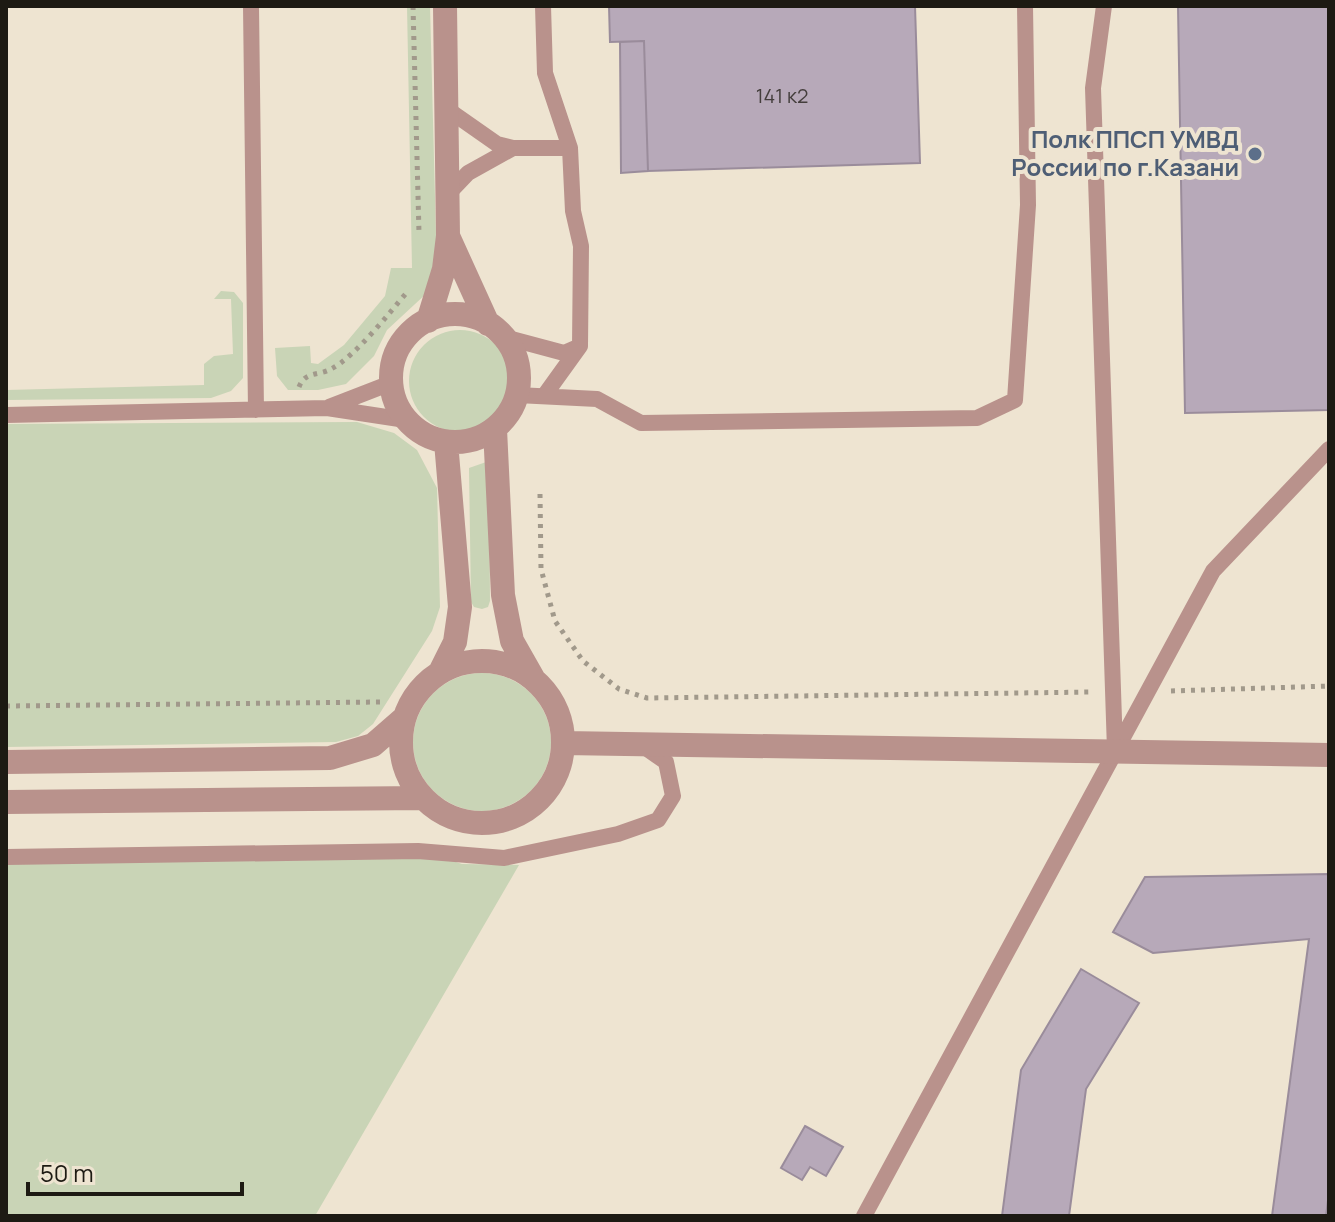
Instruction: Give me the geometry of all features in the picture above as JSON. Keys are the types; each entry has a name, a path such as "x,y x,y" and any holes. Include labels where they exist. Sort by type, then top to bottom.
{"street":[{"path":"428,321 444,269 448,236 445,6"},
{"path":"448,236 496,330 514,355 519,374 517,395 509,414 495,429 463,442 431,438 406,420 396,402 391,383 393,363 400,345 413,329 450,314 470,316 496,330"},
{"path":"495,429 503,595 512,641 561,719 564,743 561,763 547,791 525,812 508,820 481,824 458,820 436,810 423,798 408,776 402,758 404,718 422,686 440,672 461,663 482,660 503,664 533,678"},
{"path":"440,672 455,642 460,607 446,442"},
{"path":"6,762 330,758 373,745 404,718"},
{"path":"564,743 1329,755"},
{"path":"6,802 423,798"}],"lane":[{"path":"251,6 256,410"},
{"path":"543,6 545,73 570,148 573,211 581,246 580,346 544,396"},
{"path":"517,395 597,399 641,423 977,418 1015,400 1028,205 1025,6"},
{"path":"1104,6 1093,88 1115,752"},
{"path":"447,109 486,139 513,148 570,148"},
{"path":"448,194 468,173 513,148"},
{"path":"496,330 564,353 580,346"},
{"path":"327,408 391,383"},
{"path":"6,415 327,408 406,420"},
{"path":"864,1216 1213,571 1329,449"},
{"path":"6,857 418,851 504,858 618,834 658,820 673,796 666,762 641,745"}],"path":[{"path":"413,6 419,245"},
{"path":"292,410 300,382 310,374 330,370 350,354 412,287"},
{"path":"540,494 541,569 555,621 583,661 619,689 647,698 1114,692"},
{"path":"1148,691 1329,686"},
{"path":"6,706 383,702"}],"green space":[{"path":"407,6 430,6 437,274 428,292 387,330 374,356 346,384 318,390 288,390 277,376 275,348 310,346 311,363 318,364 344,345 385,296 391,268 412,268"},
{"path":"221,291 234,292 243,303 243,378 231,391 211,398 6,400 6,390 204,385 204,364 214,356 233,354 231,299 214,299"},
{"path":"460,330 480,334 496,345 507,361 511,381 507,401 496,417 480,428 460,432 440,428 424,417 413,401 409,381 413,361 424,345 440,334"},
{"path":"357,422 394,433 417,450 437,488 440,607 432,631 373,724 358,736 336,742 6,747 6,424"},
{"path":"489,461 490,601 488,607 482,609 474,607 471,602 469,468"},
{"path":"482,673 509,678 531,693 546,715 551,742 546,769 531,791 509,806 482,811 455,806 433,791 418,769 413,742 418,715 433,693 455,678"},
{"path":"441,857 462,864 519,865 315,1216 6,1216 6,863"}],"building":[{"path":"609,6 915,6 920,163 648,171 644,41 610,42"},
{"name":"Полк ППСП УМВД России по г.Казани","path":"1178,6 1329,6 1329,410 1185,413"},
{"path":"644,41 648,171 621,173 620,42"},
{"path":"1329,874 1329,1192 1326,1216 1272,1216 1309,939 1153,953 1113,932 1145,877"},
{"path":"1081,969 1139,1003 1086,1089 1069,1216 1002,1216 1021,1070"},
{"path":"805,1126 843,1147 826,1176 810,1167 802,1180 781,1168"}],"place":[{"name":"Полк ППСП УМВД России по г.Казани","path":"1255,154"}]}
